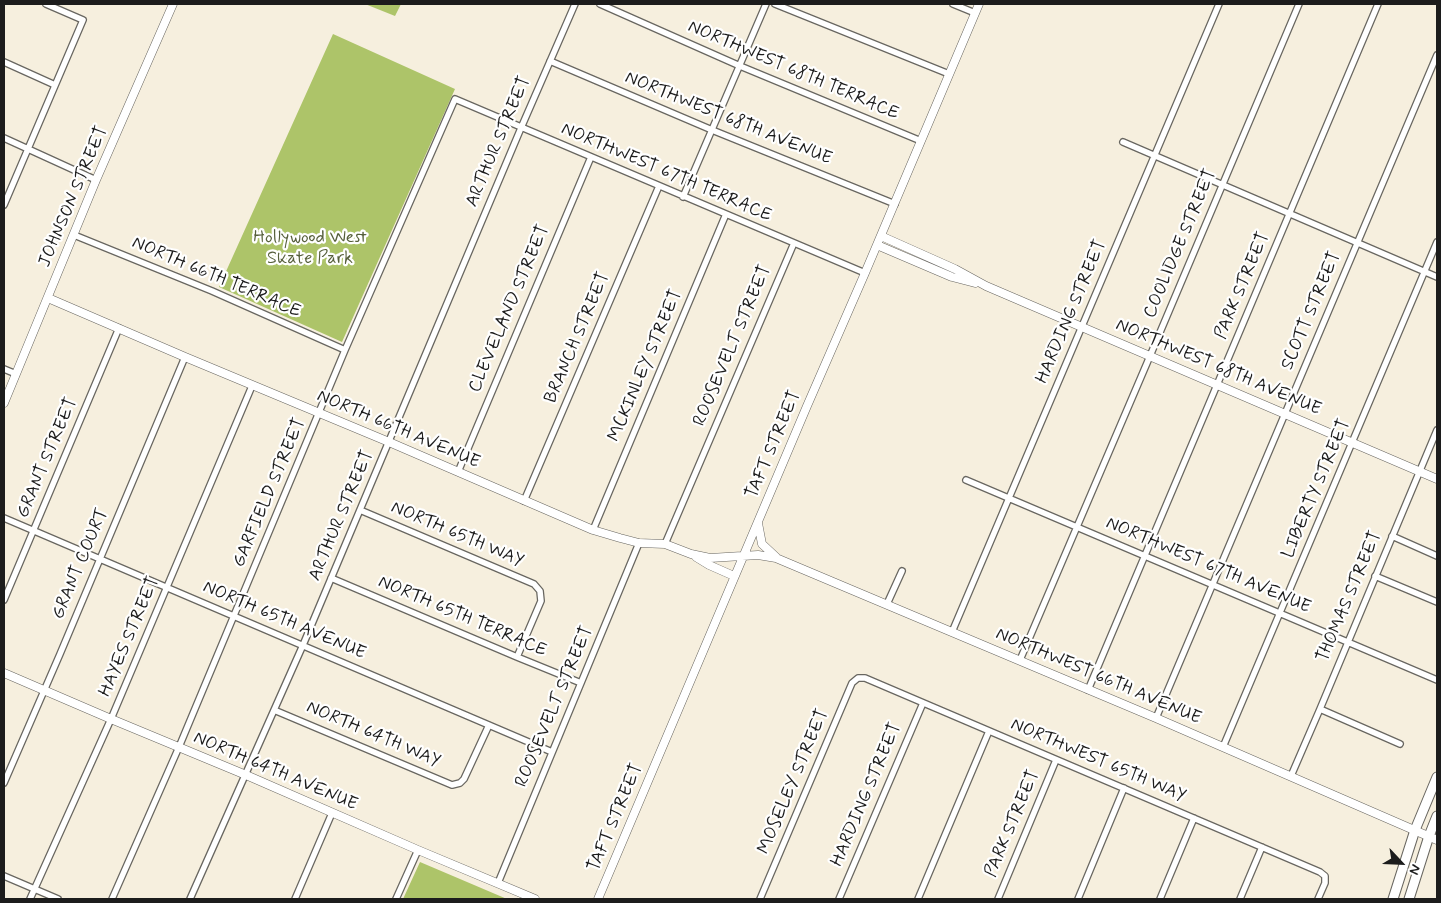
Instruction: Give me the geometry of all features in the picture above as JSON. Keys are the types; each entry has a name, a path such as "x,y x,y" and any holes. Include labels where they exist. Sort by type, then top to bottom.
{"main road":[{"path":"1393,899 1415,830 1437,777"},
{"path":"1409,899 1433,838 1437,816"}],"street":[{"path":"4,205 83,20 46,4"},
{"name":"JOHNSON STREET","path":"4,403 96,180 173,4"},
{"name":"ARTHUR STREET","path":"190,899 303,646 575,4"},
{"name":"NORTHWEST 68TH TERRACE","path":"600,4 740,66 921,141"},
{"path":"684,196 766,4"},
{"path":"775,4 949,74"},
{"path":"953,4 975,13"},
{"name":"TAFT STREET","path":"598,899 806,406 866,273 979,4"},
{"name":"HARDING STREET","path":"952,632 1219,4"},
{"name":"COOLIDGE STREET","path":"1020,660 1223,185 1298,4"},
{"name":"PARK STREET","path":"1088,690 1378,4"},
{"name":"SCOTT STREET","path":"1156,718 1437,54"},
{"name":"NORTHWEST 68TH AVENUE","path":"550,61 712,130 894,204"},
{"path":"4,62 55,85"},
{"name":"NORTHWEST 67TH TERRACE","path":"455,99 866,273"},
{"name":"GARFIELD STREET","path":"112,899 179,747 345,350 455,99"},
{"path":"4,138 96,180"},
{"path":"1123,142 1437,277"},
{"name":"CLEVELAND STREET","path":"458,472 591,158"},
{"name":"BRANCH STREET","path":"524,501 659,186"},
{"name":"MCKINLEY STREET","path":"593,530 726,214"},
{"name":"NORTH 66TH TERRACE","path":"74,235 212,291 345,350"},
{"name":"NORTHWEST 68TH AVENUE","path":"881,236 955,269 986,286 1437,479"},
{"name":"LIBERTY STREET","path":"1223,747 1437,242"},
{"name":"ROOSEVELT STREET","path":"665,544 794,243"},
{"name":"NORTHWEST 68TH AVENUE","path":"877,245 952,277 986,286"},
{"name":"NORTH 66TH AVENUE","path":"48,298 593,530 639,543 665,544 691,554 710,558 744,555"},
{"name":"GRANT STREET","path":"4,600 119,328"},
{"name":"GRANT COURT","path":"4,782 185,357"},
{"path":"4,369 16,374"},
{"name":"HAYES STREET","path":"30,899 111,719 252,386"},
{"name":"THOMAS STREET","path":"1291,776 1437,430"},
{"name":"NORTHWEST 67TH AVENUE","path":"966,480 1437,680"},
{"name":"NORTH 65TH WAY","path":"360,510 534,584 540,591 541,601 516,657"},
{"name":"NORTH 65TH AVENUE","path":"4,518 552,752"},
{"path":"758,521 762,544 776,558"},
{"path":"1392,536 1437,556"},
{"name":"ROOSEVELT STREET","path":"498,883 639,543"},
{"path":"691,554 709,565 734,576"},
{"name":"NORTHWEST 66TH AVENUE","path":"744,555 776,558 1020,660 1433,838"},
{"path":"887,604 902,571"},
{"path":"1375,576 1437,602"},
{"name":"NORTH 65TH TERRACE","path":"332,578 581,683"},
{"name":"NORTH 64TH AVENUE","path":"4,673 246,774 332,813 535,899"},
{"name":"NORTHWEST 65TH WAY","path":"858,678 865,678 1262,847 1325,876 1325,883 1318,899"},
{"name":"MOSELEY STREET","path":"760,899 852,683 858,678"},
{"name":"HARDING STREET","path":"839,899 922,703"},
{"path":"1320,709 1400,744"},
{"name":"NORTH 64TH WAY","path":"274,710 452,785 460,783 464,779 489,726"},
{"path":"918,899 989,731"},
{"name":"PARK STREET","path":"998,899 1056,760"},
{"path":"1078,899 1124,788"},
{"path":"295,899 332,813"},
{"path":"1160,899 1194,818"},
{"path":"1240,899 1262,847"},
{"path":"396,899 418,850"},
{"path":"4,876 58,899"}],"green space":[{"path":"365,4 401,4 395,16"},
{"name":"Hollywood West Skate Park","path":"333,34 455,89 342,342 219,287"},
{"path":"420,862 507,899 403,899"}]}
